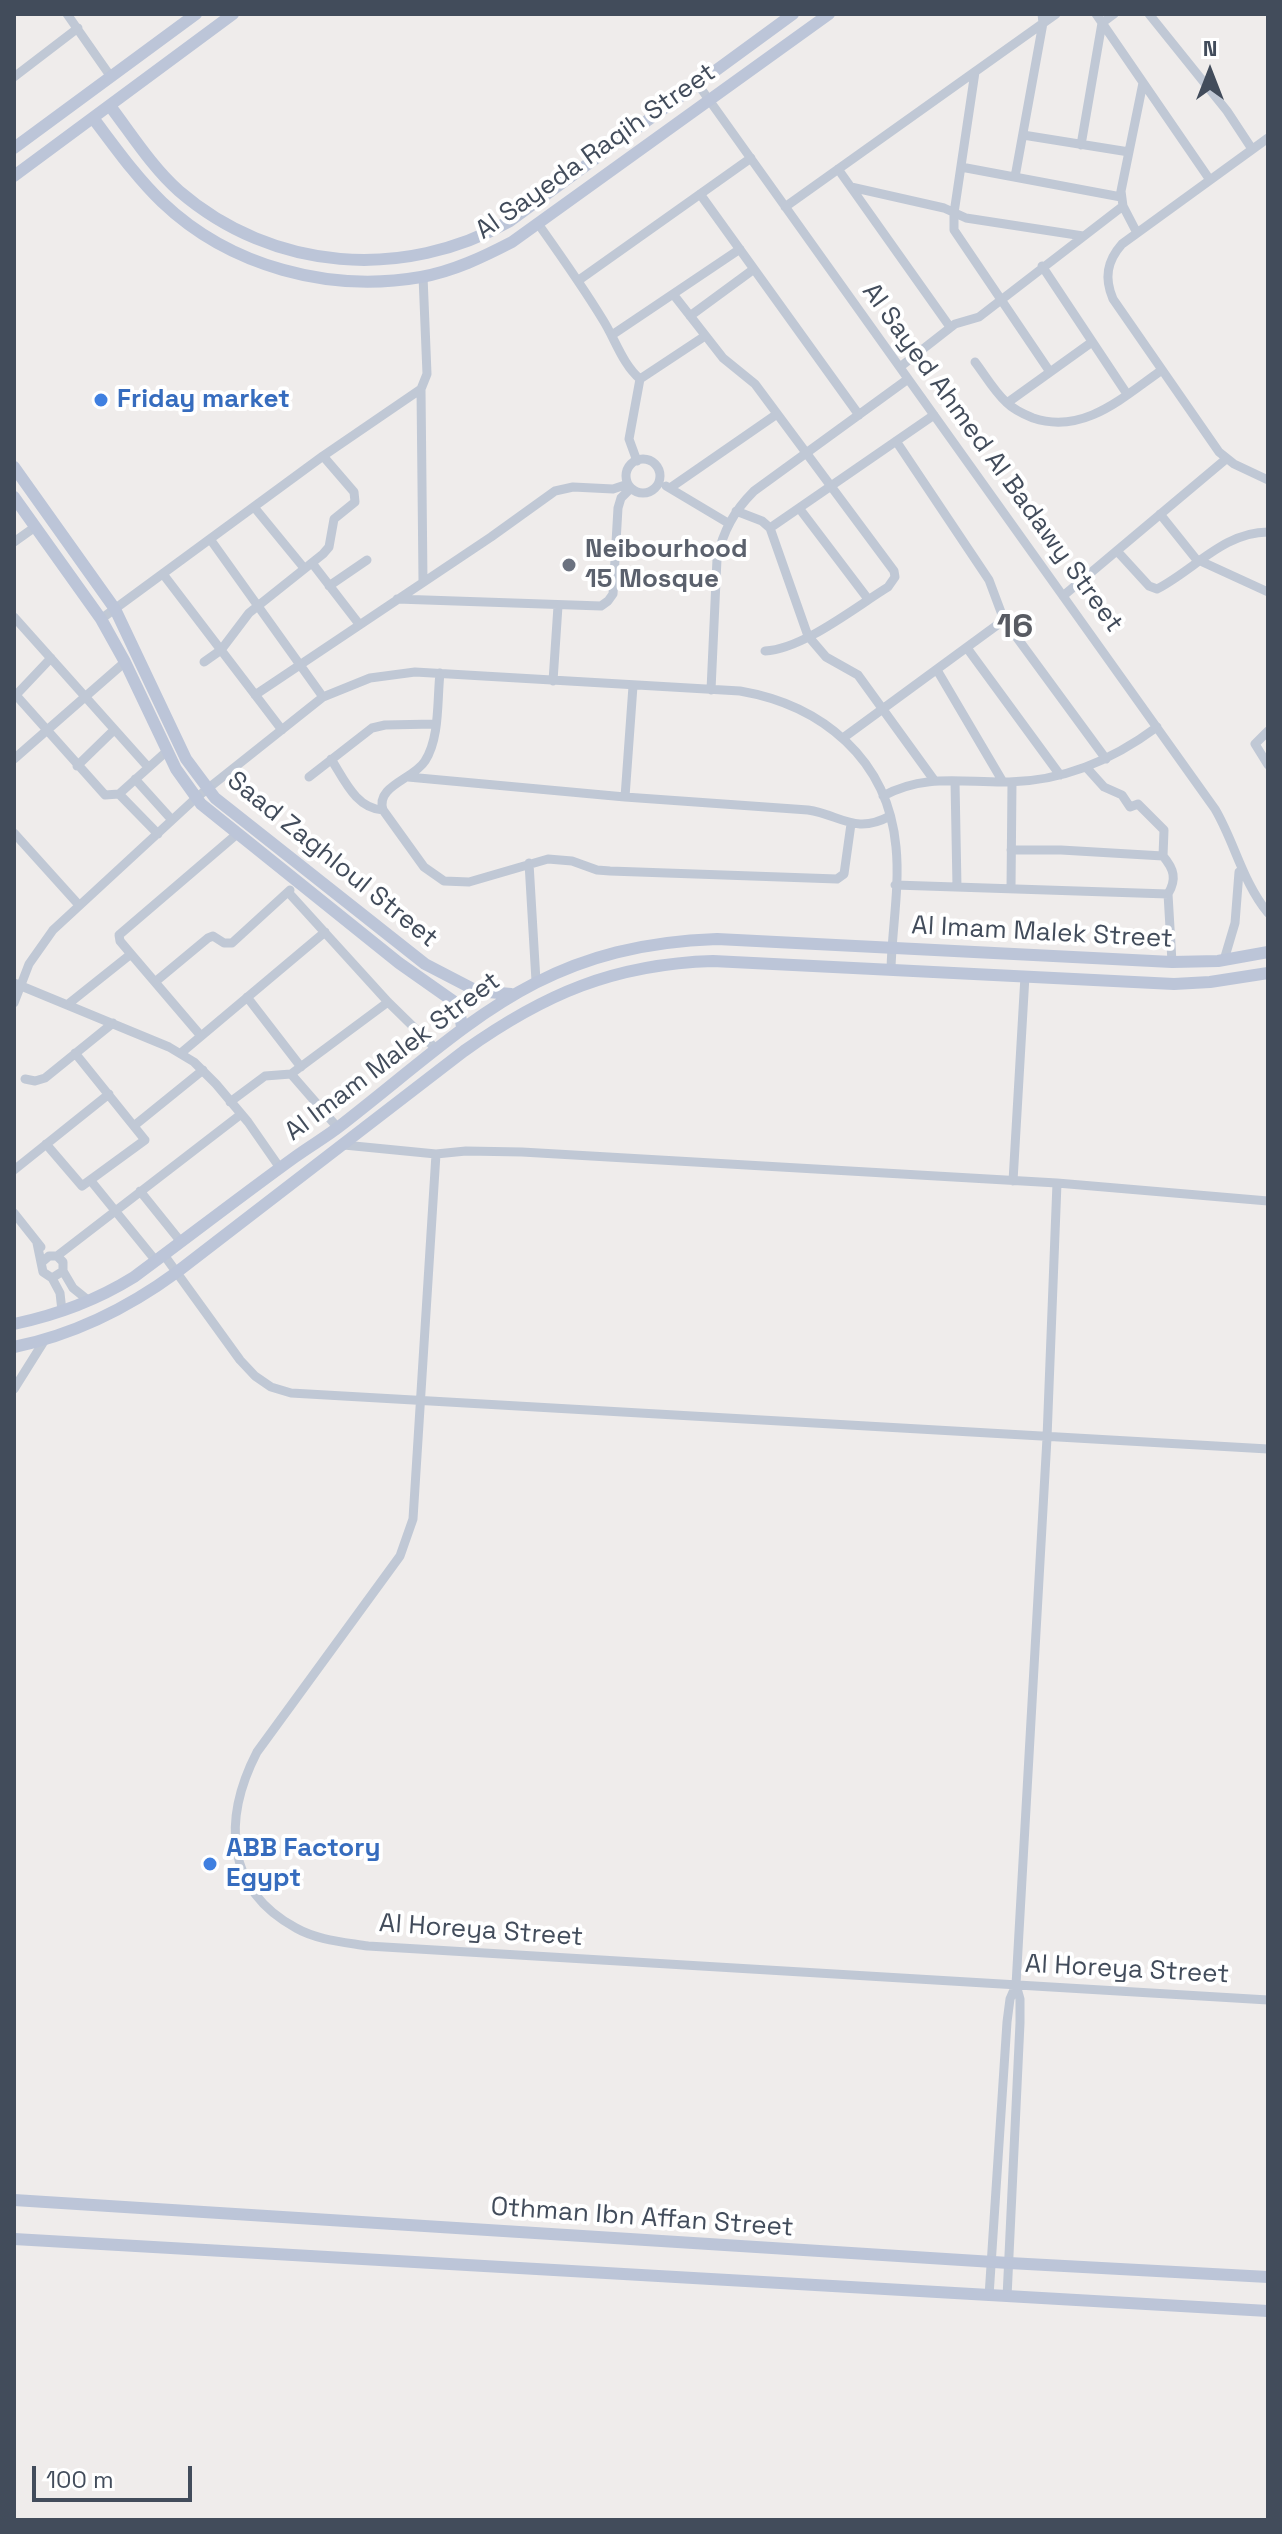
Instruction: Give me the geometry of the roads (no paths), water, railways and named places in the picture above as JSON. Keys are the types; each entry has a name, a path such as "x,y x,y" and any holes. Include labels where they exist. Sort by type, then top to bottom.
{"street":[{"path":"67,14 111,77"},
{"path":"14,148 196,14 209,32"},
{"path":"14,176 233,14"},
{"name":"Al Sayeda Raqih Street","path":"110,106 156,168 178,190 228,226 300,253 346,261 377,261 438,251 487,234 510,221 793,14"},
{"name":"Al Sayeda Raqih Street","path":"93,118 142,182 164,204 215,241 243,256 302,275 342,281 383,282 423,276 484,257 539,225 829,14"},
{"path":"785,207 975,72 1043,19 1056,14"},
{"path":"1099,18 1114,14"},
{"path":"1149,14 1227,111 1252,149"},
{"path":"1099,18 1210,180"},
{"path":"1081,145 1099,18"},
{"path":"1015,177 1043,19"},
{"path":"14,77 78,28"},
{"path":"975,72 953,225 956,235 1050,372"},
{"name":"Al Sayed Ahmed Al Badawy Street","path":"697,83 1215,809 1230,836 1247,883 1268,913"},
{"path":"1137,233 1122,201 1143,83"},
{"path":"39,130 51,148"},
{"path":"1023,135 1129,152"},
{"path":"1268,138 1137,233 1114,253 1109,264 1109,288 1113,299 1212,443 1226,459 1268,480"},
{"path":"579,280 751,158"},
{"path":"961,167 1122,201"},
{"path":"838,169 950,327"},
{"path":"851,187 939,206 970,219 1083,236"},
{"path":"700,194 859,415"},
{"path":"900,367 950,327 979,317 1083,236 1122,201"},
{"path":"539,225 579,280 631,373 640,379"},
{"path":"612,335 740,249"},
{"path":"1042,266 1127,394"},
{"path":"690,316 754,269"},
{"path":"423,276 427,374 421,389 423,581"},
{"path":"673,294 723,358 755,384 894,571 892,583 868,599 788,648 765,651"},
{"path":"637,461 629,439 640,379 705,336"},
{"path":"1007,403 1092,342"},
{"path":"975,362 1007,403 1040,420 1069,422 1097,415 1162,370"},
{"path":"711,690 717,559 728,523 754,491 908,379"},
{"path":"101,619 323,456 421,389"},
{"path":"670,488 777,414"},
{"path":"770,528 934,415"},
{"path":"896,441 989,580 1004,620 1106,759"},
{"path":"204,662 221,650 240,622 257,605 329,547 334,519 356,499 354,492 323,456"},
{"path":"1063,596 1226,459"},
{"path":"255,695 555,491 573,487 613,489 629,486 639,493 648,492 658,483 659,473 655,465 647,460 637,461 627,470 629,486 618,508 614,589 611,598 596,607 397,599"},
{"name":"Saad Zaghloul Street","path":"14,467 115,609 212,814 399,963 446,995 459,1009 462,1027"},
{"path":"658,483 728,523"},
{"name":"Saad Zaghloul Street","path":"14,497 101,619 167,751 202,794 223,806 425,964 477,991 511,994"},
{"path":"254,507 329,586 359,624"},
{"path":"799,508 868,599"},
{"path":"736,511 762,521 770,528 808,636 826,657 858,675 934,780"},
{"path":"1160,514 1200,562 1268,592"},
{"path":"14,542 35,527"},
{"path":"1117,551 1154,589 1232,539 1268,532"},
{"path":"210,539 323,697"},
{"path":"329,586 367,560"},
{"path":"163,574 282,730"},
{"path":"553,681 558,606"},
{"path":"14,617 148,767"},
{"path":"843,738 1004,620"},
{"path":"967,648 1060,775"},
{"path":"51,658 15,694 105,795 119,794 167,751"},
{"path":"14,759 125,662"},
{"path":"937,670 1007,782 1011,889"},
{"path":"440,673 432,744 425,761 383,794 380,802 424,867 444,881 469,882 529,863 558,859 610,871 837,879 844,874 851,824"},
{"path":"14,1003 17,984 40,946 78,904 172,820 323,697 370,678 392,674 440,673 740,691 782,701 817,718 843,738 866,765 890,816 896,850 891,969"},
{"path":"625,797 633,686"},
{"path":"309,777 379,726 435,724"},
{"path":"883,796 908,785 934,780 1007,782 1060,775 1106,759 1157,727"},
{"path":"77,766 114,730"},
{"path":"1268,731 1255,744 1268,765"},
{"path":"331,759 359,801 366,807 383,810"},
{"path":"1086,767 1104,787 1122,795 1130,807 1138,804 1164,830 1163,856 1173,868 1173,885 1168,894 1172,962"},
{"path":"408,777 808,810 851,824 878,823 890,816"},
{"path":"135,779 172,820"},
{"path":"955,781 957,887"},
{"path":"119,794 158,834"},
{"path":"14,833 78,904"},
{"path":"201,1036 119,939 121,931 237,834"},
{"path":"1011,850 1163,856"},
{"path":"529,863 536,981"},
{"name":"Al Sayed Ahmed Al Badawy Street","path":"1224,960 1238,904 1239,865"},
{"path":"155,982 208,938 213,936 224,943 232,943 298,882"},
{"path":"895,885 1168,894"},
{"path":"288,892 388,1002 435,1048"},
{"path":"181,1053 325,932"},
{"name":"Al Imam Malek Street","path":"14,1324 62,1311 119,1286 338,1128 462,1027 536,981 611,953 674,940 717,939 1172,962 1224,960 1268,952"},
{"path":"67,1005 131,954"},
{"name":"Al Imam Malek Street","path":"14,1347 115,1311 177,1272 511,1018 598,978 636,968 687,962 1174,984 1268,973"},
{"path":"1013,1181 1025,976"},
{"path":"17,984 181,1053 203,1070 280,1168"},
{"path":"247,997 301,1067"},
{"path":"230,1102 265,1076 291,1074 388,1002"},
{"path":"25,1079 35,1081 45,1078 113,1023"},
{"path":"46,1144 79,1185 84,1186 145,1138 75,1053"},
{"path":"135,1125 203,1070"},
{"path":"291,1074 338,1128"},
{"path":"14,1170 109,1094"},
{"path":"42,1262 49,1256 56,1256 240,1115"},
{"path":"344,1145 436,1154 522,1152 1057,1183 1268,1201"},
{"name":"Al Horeya Street","path":"436,1154 413,1519 400,1556 257,1752 244,1779 236,1807 235,1835 239,1864 249,1886 266,1907 297,1929 331,1940 368,1946 1268,2000"},
{"path":"296,1156 295,1166 304,1172 309,1171"},
{"path":"91,1181 114,1210 177,1272 240,1360 255,1376 271,1387 291,1393 1268,1449"},
{"path":"989,2296 1007,2022 1016,1985 1047,1438 1057,1183"},
{"path":"251,1190 261,1191 264,1205"},
{"path":"140,1191 181,1242"},
{"path":"14,1213 37,1243 63,1262 63,1271 73,1288 89,1301"},
{"path":"37,1243 43,1272 52,1278 60,1293 62,1311"},
{"path":"52,1278 63,1271"},
{"path":"14,1389 46,1338"},
{"path":"1007,2297 1020,2023 1020,1999 1016,1985"},
{"name":"Othman Ibn Affan Street","path":"14,2200 1268,2277"},
{"path":"14,2239 1268,2311"}],"place":[{"name":"Friday market","path":"101,400"},
{"name":"Neibourhood 15 Mosque","path":"569,565"},
{"name":"ABB Factory Egypt","path":"210,1864"}],"district":[{"name":"16","path":"1015,628"}]}
